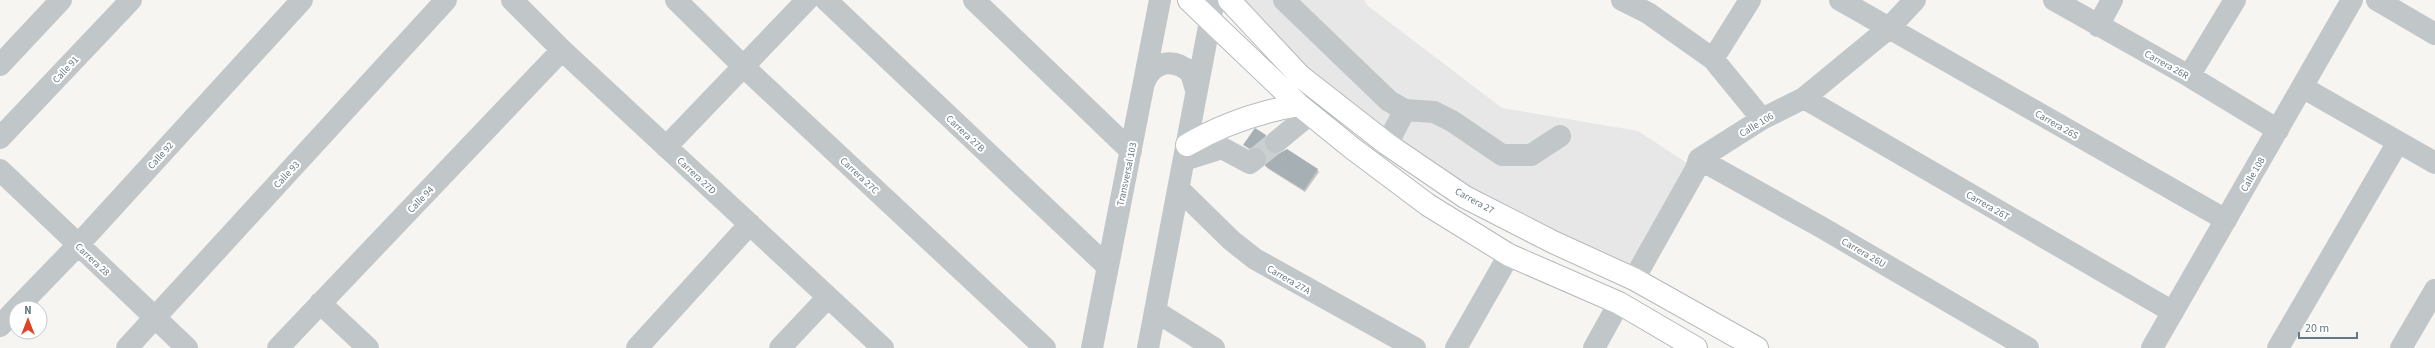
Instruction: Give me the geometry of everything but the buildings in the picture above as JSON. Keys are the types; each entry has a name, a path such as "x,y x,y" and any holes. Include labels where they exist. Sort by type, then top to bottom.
{"main road":[{"path":"1189,0 1213,10 1304,109 1428,205 1509,254 1619,302 1696,348"},
{"name":"Carrera 27","path":"1228,0 1300,76 1387,144 1465,197 1553,242 1634,278 1757,348"},
{"path":"1186,152 1212,130 1239,118 1304,109"}],"street":[{"path":"0,66 61,0"},
{"name":"Calle 91","path":"0,138 131,0"},
{"name":"Calle 92","path":"26,300 78,245 302,0"},
{"name":"Calle 93","path":"127,348 446,0"},
{"name":"Carrera 27D","path":"512,0 562,50 883,348"},
{"name":"Carrera 27C","path":"676,0 743,66 1045,348"},
{"path":"666,147 807,0"},
{"name":"Carrera 27B","path":"826,0 1107,266"},
{"path":"974,0 1131,151"},
{"name":"Transversal 103","path":"1092,348 1160,0"},
{"path":"1284,0 1389,101 1405,110 1434,112 1452,121 1502,155 1531,155 1560,136"},
{"path":"1622,0 1648,13 1713,59 1762,119"},
{"path":"1713,59 1750,0"},
{"name":"Carrera 26S","path":"1840,0 2226,220"},
{"name":"Calle 106","path":"1699,159 1762,119 1804,98 1889,28 1916,0"},
{"name":"Carrera 26R","path":"2054,0 2189,76 2278,130"},
{"path":"2098,26 2112,0"},
{"path":"2189,76 2235,0"},
{"name":"Calle 108","path":"2152,348 2352,0"},
{"path":"2377,0 2435,34"},
{"path":"1148,348 1186,152 1196,90 1213,10"},
{"name":"Calle 94","path":"278,348 562,50"},
{"path":"1144,83 1153,68 1164,63 1175,63 1191,73 1196,90"},
{"path":"2302,87 2435,163"},
{"name":"Carrera 26T","path":"1804,98 2173,312"},
{"path":"1276,142 1304,109"},
{"path":"1387,144 1405,110"},
{"path":"2278,348 2398,142"},
{"path":"1186,152 1222,148 1250,163 1254,159"},
{"path":"1634,278 1696,169 1699,159"},
{"name":"Carrera 26U","path":"1699,159 2028,348"},
{"name":"Carrera 28","path":"0,170 187,348"},
{"name":"Carrera 27A","path":"1179,189 1231,240 1255,259 1415,348"},
{"path":"637,348 750,224"},
{"path":"1456,348 1509,254"},
{"path":"2401,348 2435,290"},
{"path":"780,348 828,297"},
{"path":"1594,348 1619,302"},
{"path":"320,304 368,348"},
{"path":"1155,312 1214,348"},
{"name":"Calle 92","path":"0,326 8,318"}],"shaded area":[{"path":"1229,0 1364,0 1368,6 1502,108 1638,131 1696,169 1634,279 1387,144"}],"tunnel":[{"path":"1255,159 1276,142"}]}
